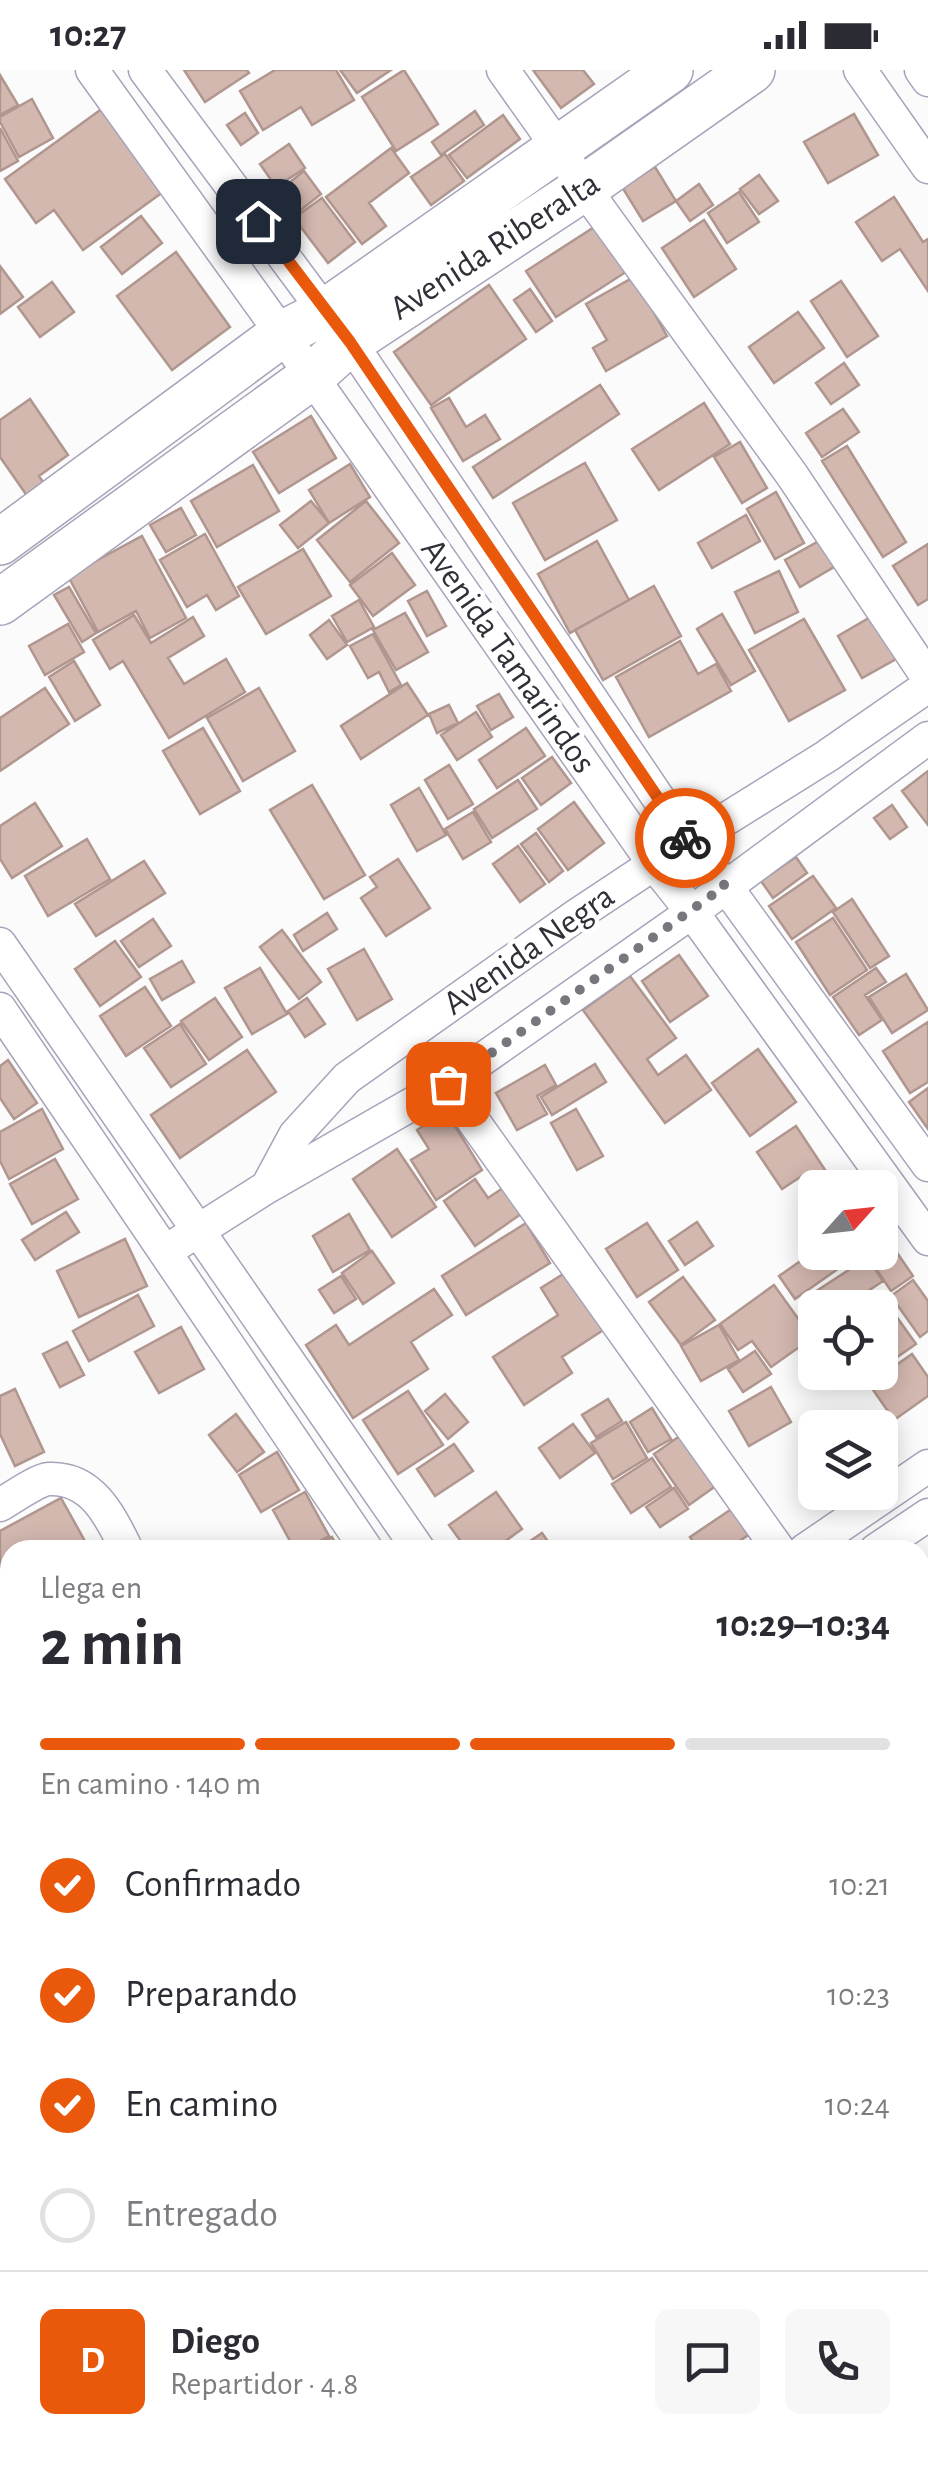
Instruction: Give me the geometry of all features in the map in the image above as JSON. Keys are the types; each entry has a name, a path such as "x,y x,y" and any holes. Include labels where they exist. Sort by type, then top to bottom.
{"street":[{"name":"Avenida Tamarindos","path":"92,70 654,864 928,1240"},
{"name":"Avenida Tamarindos","path":"145,70 338,327 688,842 725,886 928,1164"},
{"path":"503,70 792,475 928,678"},
{"name":"Avenida Riberalta","path":"0,602 312,377 338,327 559,149 670,70"},
{"name":"Avenida Riberalta","path":"0,542 282,334 338,327 584,188 752,70"},
{"path":"860,70 928,167"},
{"path":"921,70 928,80"},
{"name":"Avenida Negra","path":"267,1186 296,1135 347,1078 577,915 828,756 928,686"},
{"name":"Avenida Negra","path":"166,1251 267,1186 448,1084 692,912 928,738"},
{"path":"0,944 412,1540"},
{"path":"0,1009 360,1540"},
{"path":"448,1084 772,1540"},
{"path":"819,1540 928,1466"},
{"path":"0,1505 47,1478 76,1484 104,1504 122,1540"},
{"path":"891,1540 928,1515"}],"building":[{"path":"184,70 247,70 249,73 205,102"},
{"path":"275,70 336,70 354,100 312,125 301,107 263,130 240,91"},
{"path":"340,70 391,70 357,93"},
{"path":"404,70 438,124 396,151 362,97"},
{"path":"533,70 583,70 594,84 561,108"},
{"path":"0,75 18,105 0,115"},
{"path":"32,99 53,138 19,157 0,117"},
{"path":"103,108 163,192 83,250 54,210 36,223 5,179"},
{"path":"475,111 484,125 441,155 432,142"},
{"path":"245,113 258,133 241,145 227,125"},
{"path":"854,114 878,155 828,183 804,142"},
{"path":"503,115 520,139 467,178 449,155"},
{"path":"0,128 18,161 0,171"},
{"path":"289,144 305,168 276,187 260,164"},
{"path":"391,148 409,173 369,203 386,226 362,244 326,197"},
{"path":"445,154 464,181 431,205 411,177"},
{"path":"655,167 676,201 643,221 622,187"},
{"path":"304,171 321,194 283,224 266,201"},
{"path":"759,175 778,201 759,214 740,189"},
{"path":"699,184 713,205 690,221 676,201"},
{"path":"739,192 759,222 727,243 708,213"},
{"path":"894,197 923,242 928,239 928,291 900,249 882,261 856,222"},
{"path":"322,198 355,242 328,263 294,218"},
{"path":"141,216 162,243 122,274 101,247"},
{"path":"704,220 736,269 694,297 662,248"},
{"path":"599,224 629,270 556,317 526,271"},
{"path":"176,252 230,327 172,370 117,296"},
{"path":"0,266 23,297 0,314"},
{"path":"634,277 667,336 606,371 593,348 607,340 586,304"},
{"path":"841,281 878,336 847,357 811,301"},
{"path":"52,282 74,312 40,337 18,307"},
{"path":"489,285 526,339 431,405 394,352"},
{"path":"530,289 552,321 536,332 514,300"},
{"path":"798,312 824,348 774,383 749,347"},
{"path":"844,363 859,385 831,404 816,383"},
{"path":"600,385 619,414 493,498 473,467"},
{"path":"449,398 466,427 485,415 500,439 463,461 431,408"},
{"path":"30,399 68,455 39,476 47,488 30,500 0,457 0,420"},
{"path":"704,403 730,444 659,490 632,449"},
{"path":"843,409 859,432 822,457 806,433"},
{"path":"311,416 336,458 279,493 253,452"},
{"path":"740,442 767,488 742,503 714,457"},
{"path":"847,446 906,542 883,557 822,461"},
{"path":"585,463 617,520 545,560 513,503"},
{"path":"350,464 370,497 329,523 309,490"},
{"path":"253,465 279,511 217,547 191,501"},
{"path":"776,492 804,543 775,559 747,509"},
{"path":"311,501 329,523 298,548 280,525"},
{"path":"366,501 399,543 350,582 317,540"},
{"path":"181,508 196,535 166,552 150,525"},
{"path":"746,515 760,541 712,568 698,543"},
{"path":"205,534 239,596 216,610 207,595 187,607 160,560"},
{"path":"142,536 186,618 150,638 136,611 98,632 68,576"},
{"path":"597,541 629,600 570,633 538,574"},
{"path":"819,541 834,567 800,587 785,560"},
{"path":"928,544 928,599 918,605 893,566"},
{"path":"303,549 331,596 266,634 238,587"},
{"path":"392,553 415,585 373,616 350,585"},
{"path":"779,571 798,612 755,633 735,592"},
{"path":"654,586 681,636 603,680 575,630"},
{"path":"69,587 96,633 82,642 54,595"},
{"path":"427,591 446,626 427,636 408,601"},
{"path":"359,600 374,627 347,642 332,616"},
{"path":"405,613 428,652 396,670 373,630"},
{"path":"722,614 755,671 731,685 697,629"},
{"path":"134,615 151,643 193,617 204,636 168,658 184,684 226,659 245,692 169,738 123,661 110,669 93,640"},
{"path":"874,615 898,658 862,678 838,636"},
{"path":"804,619 845,690 789,721 749,650"},
{"path":"329,620 347,645 327,659 310,635"},
{"path":"68,624 84,652 45,675 29,646"},
{"path":"373,634 401,685 389,692 379,672 368,678 350,646"},
{"path":"680,641 698,674 716,664 731,691 649,737 616,677"},
{"path":"74,661 100,705 75,721 49,677"},
{"path":"407,683 428,715 361,759 341,726"},
{"path":"45,688 69,724 0,771 0,718"},
{"path":"259,688 295,751 243,781 207,718"},
{"path":"499,694 513,717 491,730 477,706"},
{"path":"449,705 458,723 437,733 429,714"},
{"path":"476,712 492,737 457,760 441,735"},
{"path":"203,728 240,791 200,814 163,751"},
{"path":"526,728 545,756 497,788 479,760"},
{"path":"552,757 571,783 541,805 522,778"},
{"path":"449,765 473,804 448,819 425,780"},
{"path":"928,771 928,825 902,791"},
{"path":"518,780 537,809 492,838 474,809"},
{"path":"312,785 365,875 324,899 270,810"},
{"path":"419,788 446,835 417,851 391,805"},
{"path":"574,802 604,843 568,870 538,829"},
{"path":"35,803 62,846 12,878 0,859 0,826"},
{"path":"892,805 907,827 890,839 874,818"},
{"path":"473,812 491,842 463,859 445,829"},
{"path":"536,833 563,871 549,882 521,844"},
{"path":"87,839 110,879 48,916 25,876"},
{"path":"518,846 545,884 520,902 493,864"},
{"path":"796,857 807,873 773,898 761,881"},
{"path":"398,859 430,908 386,936 361,898 377,887 370,877"},
{"path":"144,861 165,893 96,936 75,904"},
{"path":"813,876 836,908 792,939 769,906"},
{"path":"852,899 889,956 870,968 833,912"},
{"path":"327,913 337,929 303,951 294,935"},
{"path":"833,918 867,970 830,995 796,942"},
{"path":"153,919 171,946 139,967 121,941"},
{"path":"282,930 321,982 299,999 260,947"},
{"path":"115,941 141,977 100,1006 75,969"},
{"path":"364,949 392,999 357,1020 328,969"},
{"path":"679,955 708,996 670,1022 642,981"},
{"path":"182,961 194,982 162,1000 150,979"},
{"path":"260,968 287,1014 252,1034 225,988"},
{"path":"876,968 886,982 865,995 882,1020 859,1035 833,997"},
{"path":"906,974 928,1010 892,1033 869,997"},
{"path":"630,976 676,1038 647,1059 658,1075 686,1055 711,1090 665,1123 583,1010"},
{"path":"145,987 171,1026 126,1056 100,1016"},
{"path":"215,998 242,1037 209,1060 181,1021"},
{"path":"307,998 325,1024 305,1037 288,1011"},
{"path":"928,1022 928,1082 910,1093 883,1051"},
{"path":"180,1024 206,1064 171,1087 144,1048"},
{"path":"758,1049 796,1102 750,1136 712,1083"},
{"path":"247,1050 276,1092 180,1158 151,1115"},
{"path":"8,1060 37,1103 14,1119 0,1098 0,1066"},
{"path":"595,1064 606,1082 552,1115 541,1097"},
{"path":"545,1065 556,1085 537,1096 547,1114 517,1130 496,1093"},
{"path":"928,1088 928,1129 909,1102"},
{"path":"42,1109 63,1149 9,1179 0,1161 0,1132"},
{"path":"576,1109 603,1156 577,1170 551,1123"},
{"path":"446,1111 482,1170 436,1200 411,1160 429,1149 417,1130"},
{"path":"796,1126 825,1170 798,1170 798,1179 782,1189 757,1152"},
{"path":"397,1149 436,1207 392,1237 353,1179"},
{"path":"55,1159 78,1199 32,1224 10,1184"},
{"path":"475,1179 488,1198 506,1186 524,1212 475,1246 444,1201"},
{"path":"66,1212 79,1232 35,1260 22,1240"},
{"path":"349,1214 370,1250 333,1272 313,1236"},
{"path":"697,1222 713,1246 685,1265 669,1241"},
{"path":"526,1223 550,1263 466,1315 442,1276"},
{"path":"647,1223 678,1270 637,1297 606,1249"},
{"path":"125,1239 147,1286 79,1317 57,1271"},
{"path":"372,1251 394,1283 363,1304 342,1273"},
{"path":"898,1254 913,1276 890,1290 877,1270 898,1270"},
{"path":"798,1263 798,1270 836,1270 808,1290 798,1290 795,1299 779,1276"},
{"path":"849,1270 875,1270 883,1281 870,1290 818,1290"},
{"path":"568,1271 605,1329 562,1357 572,1373 524,1405 493,1357 558,1315 541,1288"},
{"path":"341,1276 356,1299 334,1313 319,1290"},
{"path":"683,1277 715,1320 681,1345 649,1302"},
{"path":"913,1280 928,1301 928,1331 920,1337 898,1306 898,1291"},
{"path":"774,1285 798,1318 798,1348 771,1367 752,1341 738,1350 720,1324"},
{"path":"434,1289 452,1315 411,1342 428,1369 353,1418 306,1345 336,1325 349,1345"},
{"path":"138,1295 154,1326 89,1361 73,1331"},
{"path":"898,1319 916,1344 898,1356"},
{"path":"719,1325 739,1360 701,1381 681,1346"},
{"path":"181,1327 204,1369 159,1393 135,1352"},
{"path":"67,1342 84,1375 60,1387 43,1354"},
{"path":"755,1351 771,1374 743,1392 728,1369"},
{"path":"912,1354 928,1377 928,1396 898,1417 898,1410 887,1410 873,1390 898,1390 898,1364"},
{"path":"771,1387 791,1422 749,1446 729,1411"},
{"path":"15,1389 44,1452 15,1466 0,1434 0,1396"},
{"path":"408,1391 443,1445 398,1474 363,1420"},
{"path":"445,1394 468,1422 448,1439 425,1411"},
{"path":"608,1399 622,1421 596,1437 582,1415"},
{"path":"652,1408 671,1439 648,1452 630,1422"},
{"path":"236,1414 264,1452 237,1472 209,1435"},
{"path":"626,1422 647,1458 613,1479 591,1443"},
{"path":"573,1424 595,1453 560,1478 539,1448"},
{"path":"684,1433 720,1483 689,1505 654,1454"},
{"path":"454,1444 473,1471 435,1496 417,1469"},
{"path":"277,1452 299,1490 261,1512 239,1475"},
{"path":"652,1458 671,1487 631,1513 612,1484"},
{"path":"674,1488 688,1509 660,1527 646,1507"},
{"path":"305,1492 329,1536 322,1540 290,1540 273,1510"},
{"path":"496,1492 522,1529 507,1540 460,1540 449,1525"},
{"path":"61,1498 84,1540 0,1540 0,1531"},
{"path":"733,1508 750,1534 741,1540 690,1537"}],"way so far":[{"path":"448,1084 725,886 685,838"}],"route":[{"path":"258,221 350,342 685,838"}]}
